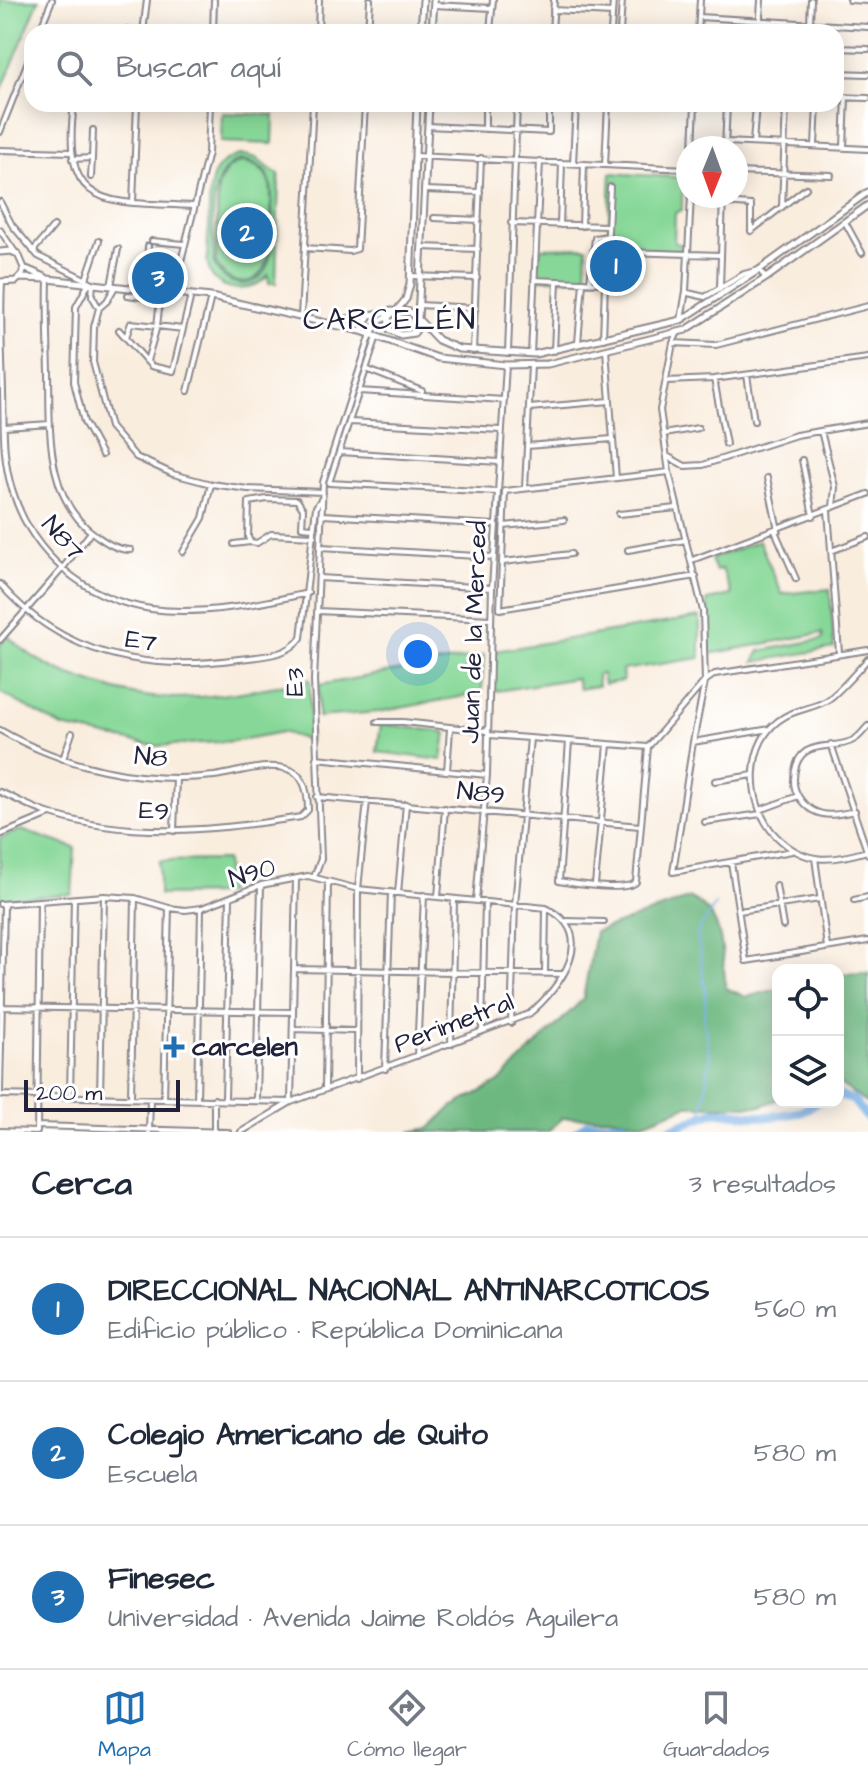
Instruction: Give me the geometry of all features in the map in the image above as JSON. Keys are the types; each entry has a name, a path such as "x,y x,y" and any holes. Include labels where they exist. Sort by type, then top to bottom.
{"street":[{"path":"42,24 52,0"},
{"path":"145,24 147,0"},
{"path":"213,24 214,0"},
{"path":"318,24 319,0"},
{"path":"368,24 370,0"},
{"path":"422,24 423,0"},
{"path":"490,24 493,0"},
{"path":"552,24 554,0"},
{"path":"611,24 613,0"},
{"path":"620,24 622,0"},
{"path":"699,24 700,0"},
{"path":"759,24 761,0"},
{"path":"810,23 811,0"},
{"path":"850,0 868,1"},
{"path":"432,24 434,2 492,8"},
{"path":"553,10 612,13"},
{"path":"699,17 820,24"},
{"path":"844,26 868,27"},
{"path":"844,48 868,49"},
{"path":"0,132 24,71"},
{"path":"844,73 868,74"},
{"path":"844,148 846,97 868,98"},
{"path":"74,112 72,159 79,177 93,193 108,201 193,206"},
{"path":"133,202 137,112"},
{"path":"173,293 209,144 210,112"},
{"path":"301,316 313,112"},
{"path":"305,248 357,249 365,112"},
{"path":"396,334 387,325 393,312 406,299 410,276 417,112"},
{"path":"374,335 414,333 419,326 429,112"},
{"path":"485,112 485,129"},
{"path":"508,353 516,112"},
{"path":"428,126 549,132 549,112"},
{"path":"573,163 576,112"},
{"path":"605,165 608,112"},
{"path":"694,136 695,112"},
{"path":"725,136 727,112"},
{"path":"753,143 755,112"},
{"path":"782,207 786,112"},
{"path":"814,146 816,112"},
{"path":"91,177 93,130"},
{"path":"748,143 868,149"},
{"path":"0,150 71,152"},
{"path":"415,156 676,168"},
{"path":"72,159 92,158"},
{"path":"473,351 481,158"},
{"path":"531,354 540,161"},
{"path":"560,225 562,162"},
{"path":"582,226 584,163"},
{"path":"748,173 831,175"},
{"path":"602,277 607,252 610,187"},
{"path":"748,205 751,205 751,231 806,188"},
{"path":"424,190 480,192"},
{"path":"328,322 410,312 438,340 459,349 531,354 554,351 681,320 759,270 868,192"},
{"path":"0,202 12,225 33,251 46,262 90,282"},
{"path":"19,278 90,282 211,297 328,322 438,358 506,365 548,364 694,326 868,205"},
{"path":"681,320 686,291 690,208"},
{"path":"720,287 723,208"},
{"path":"434,218 479,220"},
{"path":"845,222 862,253"},
{"path":"511,223 607,226"},
{"path":"33,251 54,226"},
{"path":"0,230 21,257 24,268 19,278 11,283 1,282"},
{"path":"590,282 596,236 607,236"},
{"path":"99,241 90,282 76,307 74,382 84,422 102,455"},
{"path":"152,241 184,244"},
{"path":"796,244 802,252"},
{"path":"146,290 148,246"},
{"path":"422,247 478,249"},
{"path":"118,249 113,286 107,301 99,308 94,327 93,362 110,427 136,457 173,474 248,489 497,492"},
{"path":"594,251 721,255"},
{"path":"0,252 15,252"},
{"path":"24,268 48,279"},
{"path":"759,270 766,278"},
{"path":"686,291 689,295 705,297 744,274 759,270"},
{"path":"593,272 605,283 603,339"},
{"path":"410,276 477,278"},
{"path":"48,279 50,424 58,483 72,512 91,532 121,550 131,550"},
{"path":"534,280 605,283"},
{"path":"554,351 557,280"},
{"name":"N87","path":"1,282 4,427 11,485 21,516 39,545 62,569 114,599 151,609 188,611 221,608 308,593"},
{"path":"90,282 92,296 99,308"},
{"path":"577,345 583,282"},
{"path":"128,295 160,300 157,326 147,361"},
{"path":"119,330 153,368 173,371 191,295"},
{"path":"188,391 211,297"},
{"path":"418,305 476,308"},
{"path":"673,343 716,345 868,306"},
{"name":"E3","path":"324,490 350,422 377,323 393,312"},
{"path":"361,331 369,315"},
{"path":"126,337 131,323 183,329"},
{"path":"678,332 660,410 669,472 703,611 705,681 673,872 792,851"},
{"name":"E3","path":"314,877 321,859 316,758 317,611 323,482 374,335"},
{"path":"606,350 616,478"},
{"path":"666,381 714,379 868,358"},
{"name":"Juan de la Merced","path":"476,901 487,775 492,588 506,365"},
{"path":"525,488 531,365"},
{"path":"366,369 428,394"},
{"path":"747,375 754,421"},
{"path":"714,379 726,444"},
{"path":"359,391 504,400"},
{"path":"529,408 610,401"},
{"path":"350,422 501,430"},
{"path":"4,427 50,424"},
{"path":"667,456 685,466 703,465 796,435 868,424"},
{"path":"664,434 698,428"},
{"path":"821,431 835,487 830,509 831,551 839,653"},
{"path":"527,446 612,439"},
{"path":"340,452 499,462"},
{"path":"802,460 813,516"},
{"path":"669,472 505,491 500,609 696,576"},
{"path":"767,478 777,530 796,579"},
{"path":"183,552 203,518 211,484"},
{"path":"308,593 316,507 324,490"},
{"path":"692,560 868,494"},
{"path":"250,542 249,507 252,500 297,500 303,509 302,527 314,528"},
{"path":"619,514 677,508"},
{"path":"323,515 495,525"},
{"path":"504,526 564,520"},
{"path":"0,640 91,532"},
{"path":"234,544 257,543 271,534 314,536"},
{"path":"831,551 868,537"},
{"path":"628,550 686,540"},
{"path":"321,547 494,557"},
{"path":"503,562 571,554"},
{"path":"319,578 492,588"},
{"name":"E7","path":"0,584 26,610 56,632 92,649 127,659 163,664 196,664 276,654 295,646 304,628 308,593"},
{"path":"317,611 491,619"},
{"path":"569,741 559,881 633,886 636,882 648,747 705,681 715,674 868,650"},
{"path":"831,744 867,852 839,859 815,858 792,851 773,833 755,796 753,775 756,758 770,729 781,718 803,707 827,701 868,659"},
{"path":"377,722 648,747"},
{"path":"855,811 837,815 818,813 805,805 793,782 796,765 805,753 818,746 853,741 868,726"},
{"path":"447,771 450,728"},
{"path":"693,742 770,729"},
{"name":"N8","path":"0,730 63,759 90,768 128,774 176,778 275,767 297,773 308,798 308,810"},
{"path":"63,759 72,733"},
{"path":"511,1023 515,905 530,738"},
{"path":"595,885 608,744"},
{"path":"316,758 487,775"},
{"path":"715,781 753,775"},
{"path":"174,831 176,778"},
{"name":"E9","path":"0,792 51,814 104,825 174,831 286,820 301,817 308,810"},
{"path":"705,822 761,812 798,796"},
{"name":"N89","path":"317,797 640,826"},
{"path":"357,1079 358,889 367,801"},
{"path":"398,893 406,804"},
{"path":"438,897 445,808"},
{"path":"0,835 51,814"},
{"path":"860,826 868,822"},
{"path":"815,858 827,948"},
{"path":"731,862 746,961 868,941"},
{"name":"N90","path":"2,904 104,896 135,898 169,908 202,908 261,885 314,877 358,889 515,905"},
{"path":"2,904 0,1093 291,1102 296,879"},
{"path":"325,1089 328,882"},
{"path":"256,1100 261,885"},
{"path":"776,885 783,926"},
{"path":"385,1069 391,892"},
{"path":"417,1056 424,895"},
{"path":"100,1097 104,896"},
{"path":"854,900 868,897"},
{"path":"131,1097 135,898"},
{"path":"225,1099 230,898"},
{"path":"70,1096 74,899"},
{"path":"451,1044 454,899"},
{"path":"738,911 820,899"},
{"path":"37,1130 40,902"},
{"path":"482,1032 485,902"},
{"path":"515,905 546,908 567,921 604,922"},
{"path":"164,1098 169,908"},
{"path":"197,1099 202,908"},
{"path":"545,973 546,908"},
{"name":"Perimetral","path":"241,1132 291,1102 529,1014 540,1005 570,963 572,935 567,921"},
{"path":"295,969 563,974"},
{"path":"1,1007 293,1012"},
{"path":"294,1029 355,1031"},
{"path":"149,1131 150,1099"},
{"path":"214,1099 214,1131"},
{"path":"0,1131 228,1132"}],"green space":[{"path":"0,0 39,0 29,24 24,24 24,36 0,94"},
{"path":"222,113 274,115 273,144 221,142"},
{"path":"241,155 254,157 279,174 276,283 269,283 268,275 252,286 234,288 225,286 211,274 207,256 210,193 215,173 229,159","holes":["241,160 259,166 269,180 273,232 269,261 264,272 255,281 243,284 226,278 214,264 213,220 216,189 221,176 229,166"]},
{"path":"241,162 258,167 268,180 271,232 270,248 261,273 252,280 239,282 225,276 216,263 218,185 228,168"},
{"path":"611,173 676,177 676,208 682,210 675,213 674,243 680,244 680,251 608,247"},
{"path":"587,247 586,279 537,279 540,248"},
{"path":"759,541 782,594 830,589 834,648 754,662 760,651 823,639 822,633 709,654 707,600 732,595 722,569 716,571 711,559"},
{"path":"700,617 700,658 622,670 623,681 604,684 602,674 597,675 598,686 579,689 576,678 491,692 495,651"},
{"path":"8,636 42,662 61,671 111,689 143,696 182,698 219,695 310,679 310,741 282,732 235,741 155,746 62,727 0,692 0,645"},
{"path":"484,655 482,693 378,712 318,717 319,685"},
{"path":"381,724 446,732 442,760 377,752"},
{"path":"21,830 75,848 72,894 0,899 0,838"},
{"path":"226,860 227,894 159,895 159,861"},
{"path":"690,898 702,906 711,915 720,937 726,988 746,997 772,990 772,1102 762,1106 687,1106 643,1123 607,1117 563,1118 547,1132 410,1132 430,1128 452,1107 499,1082 583,999 595,932"},
{"path":"868,973 868,1104 844,1087 844,974"}],"waterway":[{"path":"702,1115 710,1058 697,933 715,905"},
{"path":"844,1097 853,1100 868,1119"},
{"path":"663,1132 716,1111 766,1117 801,1112 807,1108"},
{"path":"576,1132 588,1124 624,1124 634,1132"}],"place":[{"name":"Colegio Americano de Quito","path":"247,233"},
{"name":"DIRECCIONAL NACIONAL ANTINARCOTICOS","path":"616,266"},
{"name":"Finesec","path":"158,278"},
{"name":"carcelen","path":"174,1047"}],"district":[{"name":"CARCELÉN","path":"390,320"}]}
